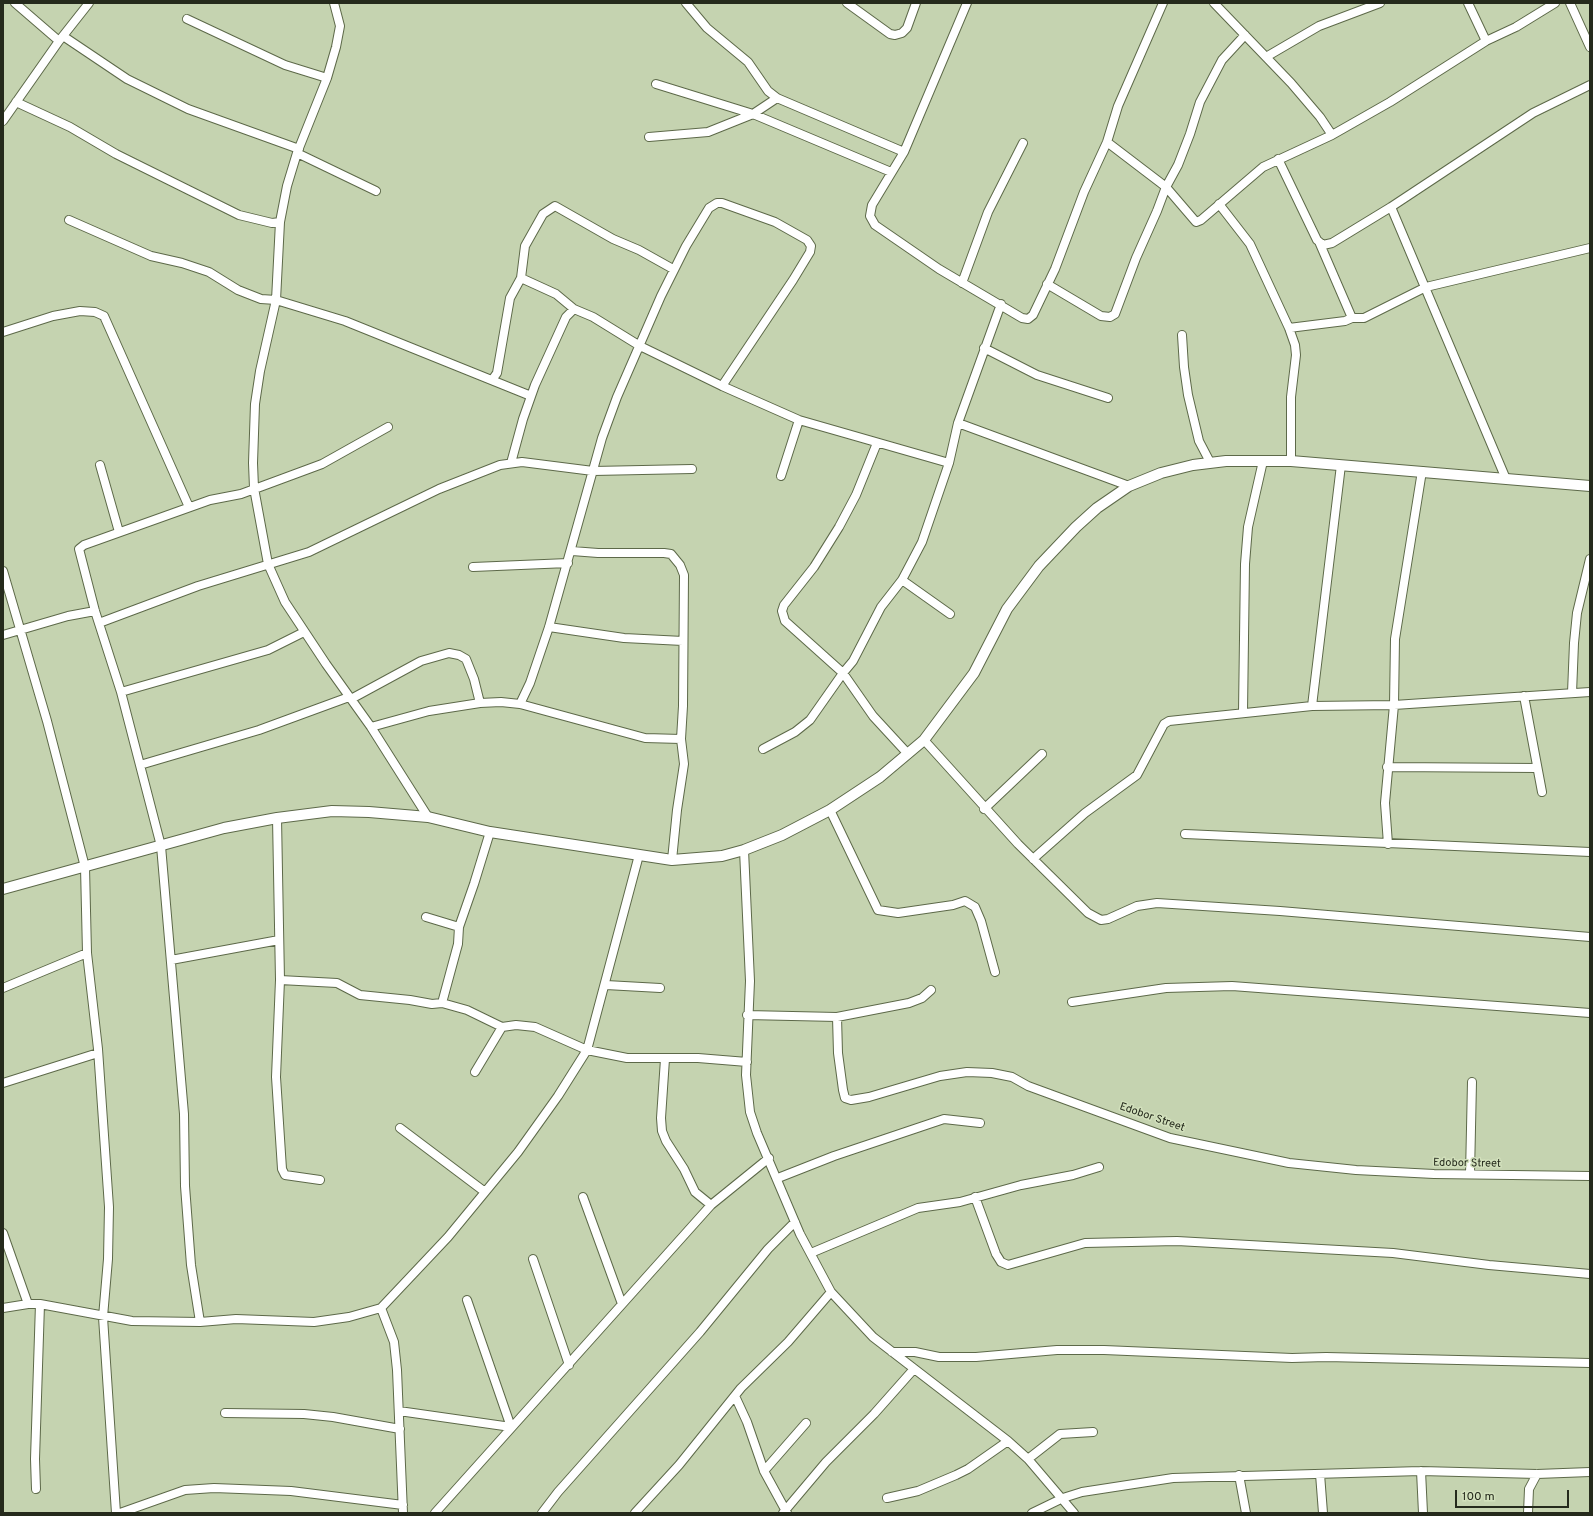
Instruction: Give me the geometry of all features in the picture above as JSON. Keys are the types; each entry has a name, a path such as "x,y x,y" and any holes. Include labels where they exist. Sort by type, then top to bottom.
{"street":[{"path":"15,3 61,39 127,79 181,105 298,151 376,191"},
{"path":"3,121 61,39 89,3"},
{"path":"334,3 340,26 339,36 327,78 298,151 287,186 280,222 276,300 260,371 256,399 253,463 254,488 268,564 285,602 304,632 372,728 428,817"},
{"path":"686,3 707,28 748,62 768,91 777,98 904,152"},
{"path":"847,3 890,34 896,35 902,33 907,28 916,3"},
{"path":"967,3 904,152 872,205 870,216 875,225 962,283 1001,304 1022,318 1028,319 1033,315 1047,284 1084,192 1107,142 1118,106 1163,3"},
{"path":"1214,3 1306,99 1332,135"},
{"path":"1266,57 1319,26 1380,3"},
{"path":"1468,3 1486,41"},
{"path":"1107,142 1166,187 1196,222 1254,174 1278,159 1332,135 1390,102 1486,41 1516,27 1555,3"},
{"path":"1570,3 1590,47"},
{"path":"187,19 285,65 327,78"},
{"path":"1047,284 1101,316 1110,317 1115,314 1136,258 1166,187 1178,165 1200,102 1222,60 1245,35"},
{"path":"656,84 753,114 891,172"},
{"path":"1320,244 1323,245 1332,243 1392,207 1533,113 1590,85"},
{"path":"649,138 708,132 753,114 777,98"},
{"path":"16,102 70,127 122,158 239,215 272,223 280,222"},
{"path":"962,283 988,212 1023,143"},
{"path":"1278,159 1320,244 1352,318"},
{"path":"520,704 530,683 550,627 602,438 617,397 673,269 709,208 717,203 722,203 775,222 807,240 811,246 810,252 793,280 722,386"},
{"path":"1219,204 1237,225 1250,244 1289,328 1296,355 1291,397 1291,461"},
{"path":"492,380 497,374 510,298 521,278 525,246 543,214 555,206 613,239 639,250 673,269"},
{"path":"1392,207 1506,479"},
{"path":"69,220 151,256 182,263 209,272 244,292 262,299 276,300 345,321 531,396"},
{"path":"1289,328 1345,321 1352,318 1364,318 1426,287 1590,248"},
{"path":"521,278 556,294 574,309 593,317 640,346 722,386 799,420 949,463"},
{"path":"763,749 795,732 810,720 853,661 881,607 902,580 922,542 949,463 958,423 1001,304"},
{"path":"511,462 531,396 566,317 574,309"},
{"path":"3,332 53,316 80,311 95,312 104,316 190,507"},
{"path":"1182,335 1188,395 1199,442 1210,462"},
{"path":"984,348 1037,376 1108,398"},
{"path":"781,476 799,420"},
{"path":"958,423 1130,486"},
{"path":"200,1322 190,1265 185,1186 184,1114 161,846 122,692 95,612 79,549 80,546 210,500 241,494 322,464 388,427"},
{"path":"877,443 856,495 839,527 814,567 784,605 782,611 785,621 843,673 873,716 908,754"},
{"path":"1243,712 1245,564 1248,527 1263,461"},
{"path":"3,889 25,881 85,867 224,828 277,818 332,811 369,812 428,817 490,832 672,860 722,856 744,850 782,835 830,810 880,777 924,740 974,673 1007,610 1038,566 1097,508 1130,486 1161,473 1210,462 1291,461 1590,486"},
{"path":"99,623 198,586 309,552 440,489 482,471 511,462 522,462 593,471 692,470"},
{"path":"100,465 119,532"},
{"path":"1312,706 1341,465"},
{"path":"1388,844 1385,813 1394,704 1395,639 1422,471"},
{"path":"572,550 598,553 671,554 676,559 684,575 683,706 681,739 684,764 677,810 672,860"},
{"path":"1572,693 1577,613 1590,559"},
{"path":"473,567 568,563"},
{"path":"3,572 47,721 85,867 87,953 98,1053 109,1207 108,1259 103,1317 116,1513"},
{"path":"902,580 950,614"},
{"path":"3,635 68,616 95,612"},
{"path":"550,627 624,638 683,641"},
{"path":"122,692 268,650 304,632"},
{"path":"140,765 259,730 350,698 421,661 449,653 458,654 466,660 474,679 480,703"},
{"path":"1032,859 1085,813 1137,775 1164,724 1176,719 1312,706 1394,704 1590,692"},
{"path":"1524,696 1542,792"},
{"path":"372,728 429,711 480,703 520,704 645,738 681,739"},
{"path":"924,740 984,809 1032,859 1060,884 1088,913 1101,920 1108,919 1137,906 1157,903 1590,937"},
{"path":"984,809 1042,754"},
{"path":"1388,767 1537,768"},
{"path":"830,810 878,910 898,912 953,905 965,901 975,907 981,921 995,972"},
{"path":"277,818 280,980 276,1078 282,1169 285,1174 320,1180"},
{"path":"442,1003 458,944 459,927 490,832"},
{"path":"1185,834 1590,852"},
{"path":"744,850 750,981 747,1015 746,1075 750,1112 757,1133 778,1178 795,1222 831,1292 873,1337 913,1370 1008,1441 1028,1459 1063,1498 1074,1513"},
{"path":"3,1308 28,1304 40,1304 78,1310 103,1317 132,1321 200,1322 236,1319 314,1322 349,1317 381,1308 448,1237 518,1152 558,1096 587,1050 606,984 639,855"},
{"path":"426,917 459,927"},
{"path":"171,960 279,940"},
{"path":"3,988 87,953"},
{"path":"280,980 337,984 360,995 410,1000 432,1004 442,1003 467,1010 502,1027 516,1025 535,1027 587,1050 627,1058 698,1058 747,1062"},
{"path":"606,984 660,988"},
{"path":"1072,1002 1166,988 1232,986 1590,1013"},
{"path":"747,1015 837,1017 909,1003 922,998 931,990"},
{"name":"Edobor Street","path":"837,1017 838,1053 843,1090 845,1098 851,1100 869,1097 940,1076 967,1072 992,1073 1012,1077 1028,1086 1170,1138 1288,1163 1356,1170 1434,1174 1590,1176"},
{"path":"475,1072 502,1027"},
{"path":"3,1083 98,1053"},
{"path":"665,1059 661,1118 662,1131 666,1141 684,1169 695,1192 711,1205"},
{"path":"1470,1174 1472,1082"},
{"path":"778,1178 834,1156 944,1119 980,1123"},
{"path":"400,1128 485,1192"},
{"path":"435,1513 511,1426 569,1365 711,1205 769,1158"},
{"path":"811,1253 918,1208 960,1202 1021,1185 1073,1175 1100,1167"},
{"path":"583,1197 622,1304"},
{"path":"976,1197 996,1254 1001,1262 1008,1265 1085,1244 1177,1241 1394,1253 1489,1265 1590,1274"},
{"path":"542,1513 558,1492 700,1332 768,1249 795,1222"},
{"path":"3,1233 28,1304"},
{"path":"533,1259 569,1365"},
{"path":"635,1513 679,1465 735,1396 788,1342 831,1292"},
{"path":"466,1300 511,1426"},
{"path":"36,1489 35,1459 40,1304"},
{"path":"120,1513 185,1490 214,1488 292,1491 403,1509 400,1429 394,1342 381,1308"},
{"path":"892,1352 915,1352 939,1356 976,1357 1057,1350 1104,1350 1292,1358 1326,1357 1590,1363"},
{"path":"735,1396 747,1422 764,1471 785,1512 826,1462 874,1414 913,1370"},
{"path":"399,1411 511,1426"},
{"path":"225,1412 304,1414 400,1429"},
{"path":"764,1471 806,1423"},
{"path":"1028,1459 1060,1434 1093,1432"},
{"path":"887,1498 918,1491 956,1475 968,1469 1008,1441"},
{"path":"1032,1513 1063,1498 1082,1492 1173,1478 1421,1471 1537,1474 1590,1472"},
{"path":"1421,1471 1423,1513"},
{"path":"1320,1474 1323,1513"},
{"path":"1528,1513 1529,1489 1537,1474"},
{"path":"1239,1475 1246,1513"}]}
